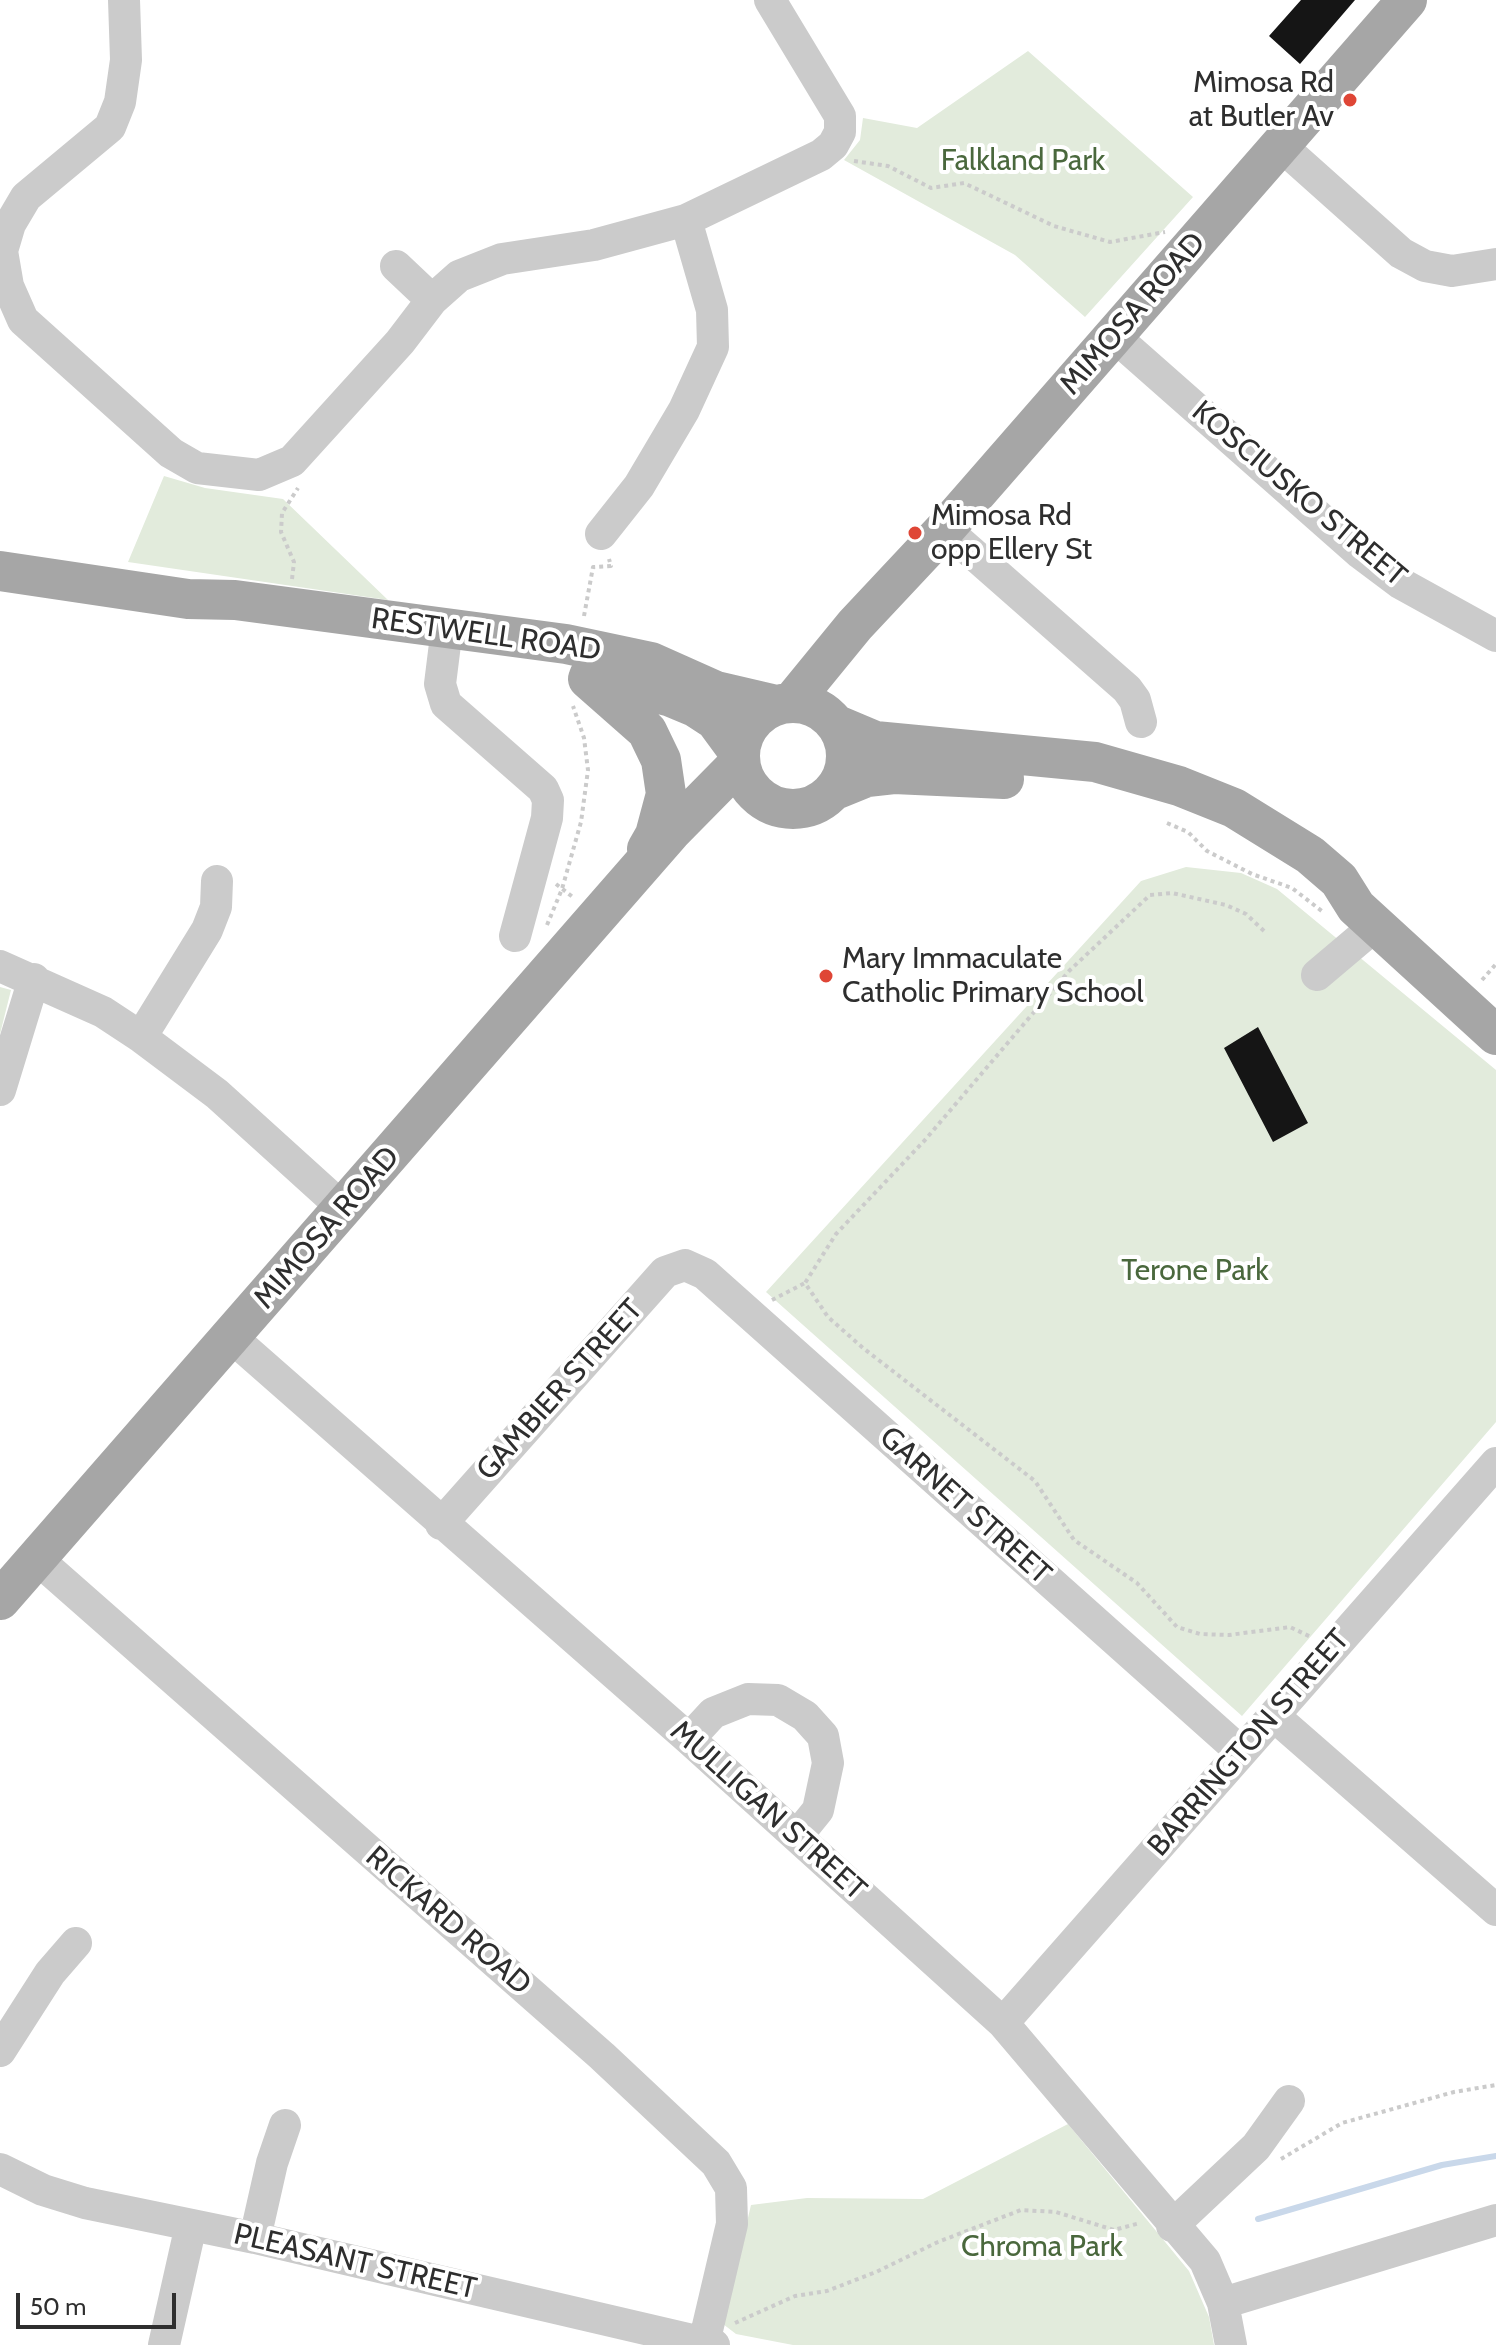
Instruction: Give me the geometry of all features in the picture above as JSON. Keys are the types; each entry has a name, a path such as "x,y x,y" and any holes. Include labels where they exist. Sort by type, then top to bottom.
{"main road":[{"name":"MIMOSA ROAD","path":"808,711 855,625 945,529 1407,0"},
{"name":"RESTWELL ROAD","path":"0,571 188,599 232,611 444,638 566,644 673,670 716,691 808,711 875,741 1095,762 1179,786 1234,808 1297,846 1339,880 1365,916"},
{"name":"RESTWELL ROAD","path":"444,638 671,697 715,720 740,758"},
{"path":"583,675 647,731 661,760 666,794 655,835 625,887"},
{"path":"808,711 845,742 847,759 835,790 807,807 774,806 749,785 740,758 750,724 808,711"},
{"name":"MIMOSA ROAD","path":"0,1600 671,832 740,758"},
{"name":"RESTWELL ROAD","path":"835,790 867,777 921,774 1087,787 1172,805 1227,827 1365,916 1496,1035"},
{"name":"MIMOSA ROAD","path":"653,855 716,819 774,806"}],"street":[{"path":"124,0 126,60 120,102 110,127 26,197 10,224 2,251 8,286 23,320 171,453 197,468 227,474 259,475 292,461 400,342 432,300 459,276 502,259 594,245 686,220 821,155 833,145 840,132 840,116 770,0"},
{"path":"1280,145 1401,253 1425,266 1452,271 1496,264"},
{"path":"601,534 639,486 684,410 713,347 712,310 686,220"},
{"path":"396,266 432,300"},
{"name":"KOSCIUSKO STREET","path":"1114,336 1360,553 1400,583 1496,636"},
{"path":"945,529 1127,689 1135,700 1141,722"},
{"path":"444,638 440,684 446,704 543,789 548,800 547,818 515,936"},
{"path":"141,1037 207,930 216,907 217,881"},
{"path":"1317,975 1365,916"},
{"path":"0,966 103,1012 141,1037 217,1094 344,1209"},
{"path":"0,1090 22,1008 34,979"},
{"name":"GAMBIER STREET","path":"441,1524 665,1272 685,1265"},
{"name":"GARNET STREET","path":"685,1265 705,1274 1241,1752"},
{"name":"MULLIGAN STREET","path":"230,1336 689,1739 1003,2023 1161,2222 1205,2261 1223,2303 1231,2345"},
{"name":"BARRINGTON STREET","path":"1003,2023 1274,1716 1485,1498 1496,1463"},
{"name":"RICKARD ROAD","path":"36,1558 602,2056 716,2163 731,2188 732,2224 708,2340"},
{"path":"689,1739 713,1713 748,1699 778,1700 805,1716 823,1736 828,1763 818,1810 797,1836"},
{"path":"1274,1716 1496,1910"},
{"path":"0,2051 50,1973 76,1943"},
{"path":"1161,2222 1256,2147 1289,2101"},
{"path":"255,2238 272,2163 285,2125"},
{"name":"PLEASANT STREET","path":"0,2169 43,2190 85,2203 708,2340"},
{"path":"1223,2303 1496,2220"},
{"path":"164,2345 191,2225"}],"path":[{"path":"850,160 888,166 931,188 964,183 1054,226 1110,242 1161,230 1168,232"},
{"path":"292,581 294,562 281,532 282,513 288,500 305,481"},
{"path":"585,626 583,618 593,567 611,566 601,534"},
{"path":"1264,931 1246,914 1226,905 1172,893 1150,895 1069,971 925,1140 836,1234 805,1283 828,1317 863,1348 1035,1481 1074,1540 1137,1583 1177,1627 1200,1634 1229,1635 1290,1627 1313,1639"},
{"path":"1482,980 1496,964"},
{"path":"1276,2165 1287,2154 1342,2123 1454,2092 1496,2085"},
{"path":"708,2340 795,2296 827,2291 876,2272 938,2242 1021,2210 1056,2212 1114,2230 1161,2222"}],"green space":[{"name":"Falkland Park","path":"1028,51 1193,197 1085,317 1015,255 844,160 860,140 863,118 917,128"},
{"path":"164,476 205,488 283,499 388,600 128,562"},
{"name":"Terone Park","path":"1186,867 1241,873 1277,889 1496,1070 1496,1422 1242,1716 766,1292 1141,881"},
{"path":"0,987 11,990 0,1034"},
{"name":"Chroma Park","path":"1068,2124 1189,2271 1209,2317 1214,2345 793,2345 736,2334 723,2324 751,2205 807,2198 923,2199"}],"building":[{"path":"1301,0 1355,0 1300,64 1269,36"},
{"path":"1258,1027 1308,1123 1273,1142 1224,1048"}],"waterway":[{"path":"1258,2219 1442,2165 1496,2156"}],"place":[{"name":"Mimosa Rd at Butler Av","path":"1350,100"},
{"name":"Mimosa Rd opp Ellery St","path":"915,533"},
{"name":"Mary Immaculate Catholic Primary School","path":"826,976"}]}
